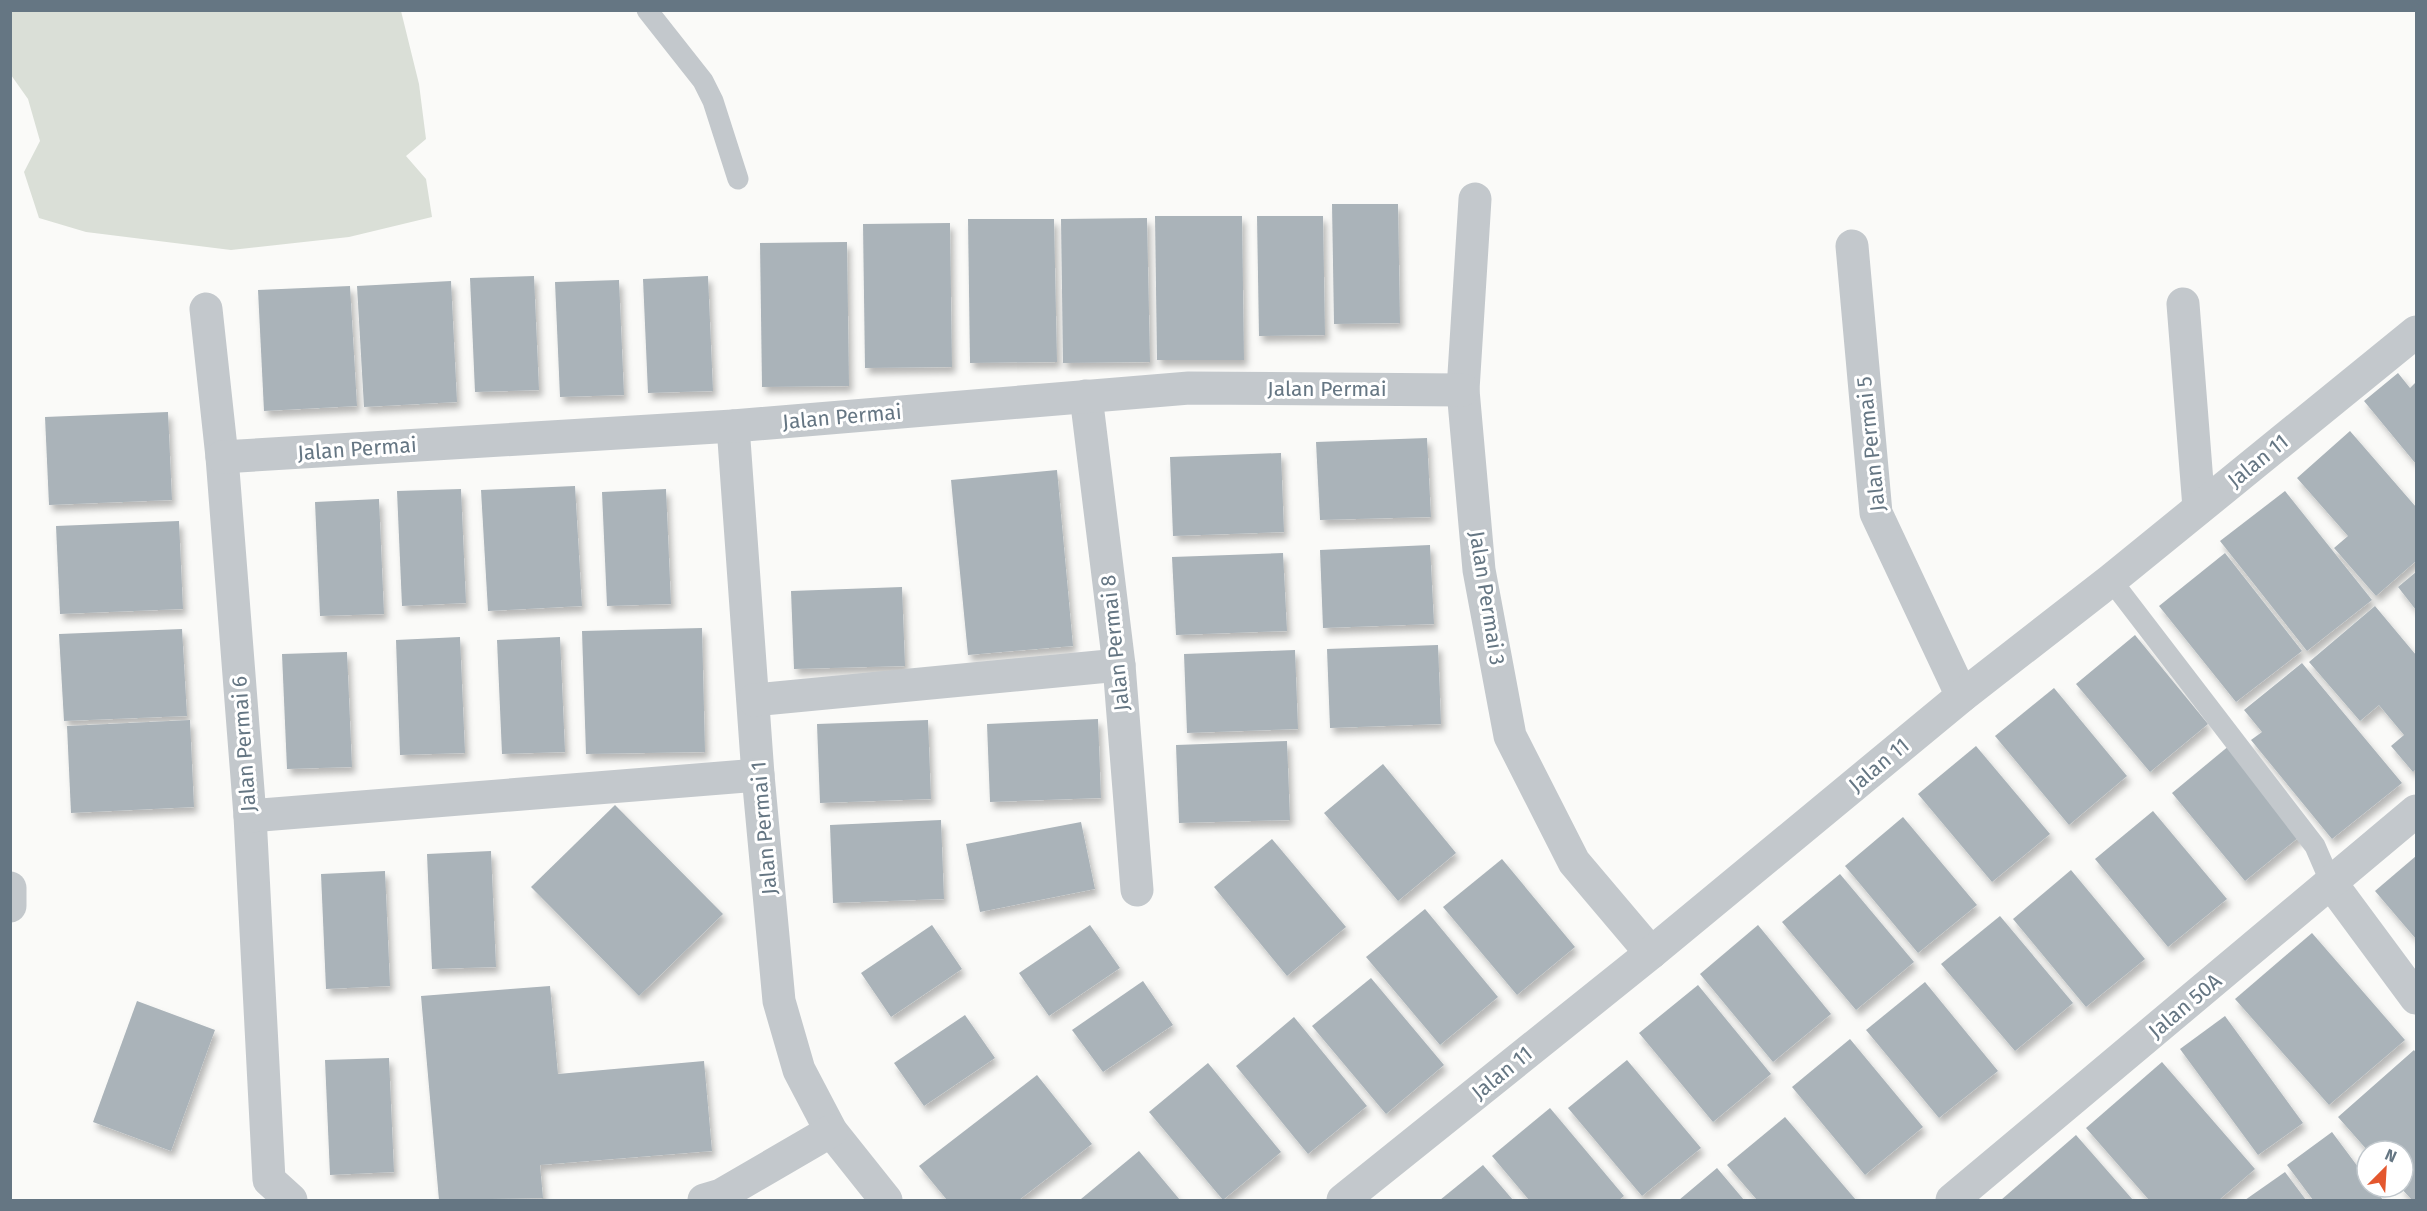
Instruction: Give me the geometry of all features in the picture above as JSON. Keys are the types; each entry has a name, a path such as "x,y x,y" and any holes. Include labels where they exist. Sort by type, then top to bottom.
{"street":[{"name":"Jalan Permai 3","path":"1475,199 1463,390 1479,570 1510,736 1574,862 1651,954"},
{"name":"Jalan Permai 5","path":"1852,246 1876,513 1962,696"},
{"path":"2183,304 2199,508"},
{"name":"Jalan Permai 6","path":"206,309 222,457 280,1190"},
{"name":"Jalan 11","path":"1343,1200 1651,954 1962,696 2111,580 2416,332"},
{"name":"Jalan Permai","path":"222,457 733,426 1189,387 1463,390"},
{"name":"Jalan Permai 8","path":"1086,396 1119,665 1137,890"},
{"name":"Jalan Permai 1","path":"733,426 758,774 779,1001 799,1070 831,1131 886,1200"},
{"path":"754,700 1119,665"},
{"path":"250,816 758,774"},
{"name":"Jalan 50A","path":"1952,1200 2416,811"},
{"path":"2331,883 2416,998"},
{"path":"10,888 10,906"},
{"path":"704,1200 721,1195 831,1131"}],"lane":[{"path":"647,10 703,81 713,101 738,178"},
{"path":"2111,580 2315,846 2331,883"}],"shaded area":[{"path":"10,11 401,11 419,84 426,139 406,156 426,179 432,217 349,237 231,250 86,232 39,218 24,172 40,141 28,99 11,75"}],"building":[{"path":"1332,204 1398,204 1400,323 1334,324"},
{"path":"1155,216 1242,216 1244,360 1157,360"},
{"path":"1257,216 1323,216 1325,335 1259,336"},
{"path":"1147,218 1150,362 1063,363 1061,219"},
{"path":"968,219 1054,219 1057,362 970,363"},
{"path":"950,223 952,367 865,368 863,224"},
{"path":"847,242 849,386 762,387 760,243"},
{"path":"534,276 539,390 475,392 470,278"},
{"path":"708,276 713,391 648,393 643,279"},
{"path":"619,280 624,395 560,397 555,282"},
{"path":"451,281 457,402 364,407 357,286"},
{"path":"350,286 357,406 264,411 258,290"},
{"path":"2398,373 2410,388 2416,382 2416,464 2364,401"},
{"path":"168,412 172,500 49,505 45,417"},
{"path":"2350,431 2416,507 2416,561 2376,596 2334,548 2348,536 2297,478"},
{"path":"1427,438 1431,517 1320,520 1316,442"},
{"path":"1281,453 1284,532 1173,536 1170,457"},
{"path":"1057,470 1073,646 968,655 951,480"},
{"path":"575,486 582,606 488,611 481,490"},
{"path":"461,489 466,603 402,606 397,491"},
{"path":"666,489 671,604 607,606 602,492"},
{"path":"2285,491 2372,600 2307,651 2220,541"},
{"path":"379,499 384,614 320,616 315,502"},
{"path":"179,521 183,609 60,614 56,526"},
{"path":"1430,545 1434,624 1323,628 1320,550"},
{"path":"1283,553 1287,631 1176,635 1172,557"},
{"path":"2225,553 2302,651 2236,702 2159,606"},
{"path":"2416,572 2416,610 2398,587"},
{"path":"902,587 905,666 794,669 791,591"},
{"path":"2375,606 2416,655 2416,769 2413,772 2391,746 2404,735 2379,705 2360,721 2309,662"},
{"path":"702,628 705,752 586,754 582,631"},
{"path":"182,629 187,716 64,721 59,634"},
{"path":"2135,635 2208,724 2150,772 2076,684"},
{"path":"460,637 465,753 400,755 396,640"},
{"path":"560,637 565,752 502,754 497,640"},
{"path":"1438,645 1441,724 1330,728 1327,649"},
{"path":"1295,650 1298,729 1187,733 1184,654"},
{"path":"347,652 352,767 287,769 282,654"},
{"path":"2302,663 2402,783 2332,839 2251,740 2262,732 2244,710"},
{"path":"2054,688 2127,776 2069,825 1995,736"},
{"path":"1098,719 1101,798 990,802 987,724"},
{"path":"190,720 194,807 71,813 67,726"},
{"path":"928,720 931,799 820,803 817,724"},
{"path":"1287,741 1290,820 1179,823 1176,745"},
{"path":"2230,745 2304,833 2245,881 2172,793"},
{"path":"1976,746 2050,834 1992,882 1918,794"},
{"path":"1383,764 1456,853 1398,901 1324,813"},
{"path":"615,805 723,914 639,996 531,887"},
{"path":"2153,811 2227,899 2168,947 2095,859"},
{"path":"1903,817 1977,905 1918,953 1845,866"},
{"path":"941,820 944,899 833,903 830,825"},
{"path":"1081,822 1095,889 980,912 966,844"},
{"path":"1272,839 1346,927 1287,976 1214,887"},
{"path":"491,851 496,967 432,969 427,854"},
{"path":"2416,856 2416,939 2375,891"},
{"path":"1502,859 1575,947 1517,995 1443,907"},
{"path":"2071,870 2145,959 2086,1007 2013,919"},
{"path":"385,871 390,986 326,989 321,874"},
{"path":"1840,874 1914,962 1856,1010 1782,922"},
{"path":"1425,909 1498,997 1440,1045 1366,957"},
{"path":"2000,916 2073,1003 2015,1051 1941,964"},
{"path":"932,925 962,969 891,1017 861,973"},
{"path":"1090,925 1120,968 1049,1016 1019,973"},
{"path":"1758,925 1831,1014 1773,1062 1700,974"},
{"path":"2312,933 2405,1040 2329,1105 2235,999"},
{"path":"1371,978 1444,1065 1386,1114 1312,1026"},
{"path":"1143,981 1173,1025 1103,1072 1072,1030"},
{"path":"1925,982 1998,1071 1939,1118 1866,1030"},
{"path":"1698,985 1771,1074 1713,1122 1639,1033"},
{"path":"550,986 558,1074 704,1061 712,1151 540,1165 543,1198 439,1200 421,996"},
{"path":"137,1001 215,1030 171,1151 93,1122"},
{"path":"965,1015 995,1058 924,1106 894,1063"},
{"path":"2225,1016 2303,1123 2258,1155 2180,1049"},
{"path":"1294,1017 1367,1106 1308,1154 1236,1066"},
{"path":"1850,1039 1923,1127 1865,1175 1792,1087"},
{"path":"2414,1050 2416,1053 2416,1200 2411,1199 2415,1199 2415,1139 2357,1139 2338,1117"},
{"path":"389,1058 394,1172 330,1175 325,1060"},
{"path":"1627,1060 1701,1148 1642,1196 1568,1108"},
{"path":"2162,1062 2255,1169 2219,1200 2149,1200 2086,1128"},
{"path":"1208,1063 1281,1152 1223,1200 1149,1112"},
{"path":"1037,1075 1092,1144 1019,1200 947,1200 919,1166"},
{"path":"1550,1108 1624,1196 1619,1200 1529,1200 1492,1156"},
{"path":"1785,1117 1856,1200 1757,1200 1727,1165"},
{"path":"2332,1132 2355,1163 2355,1199 2383,1200 2313,1200 2287,1165"},
{"path":"2076,1135 2133,1200 2001,1200"},
{"path":"1139,1151 1180,1200 1081,1199"},
{"path":"1483,1165 1513,1200 1440,1200"},
{"path":"1717,1168 1744,1200 1679,1200"},
{"path":"2285,1172 2306,1200 2245,1200"}]}
